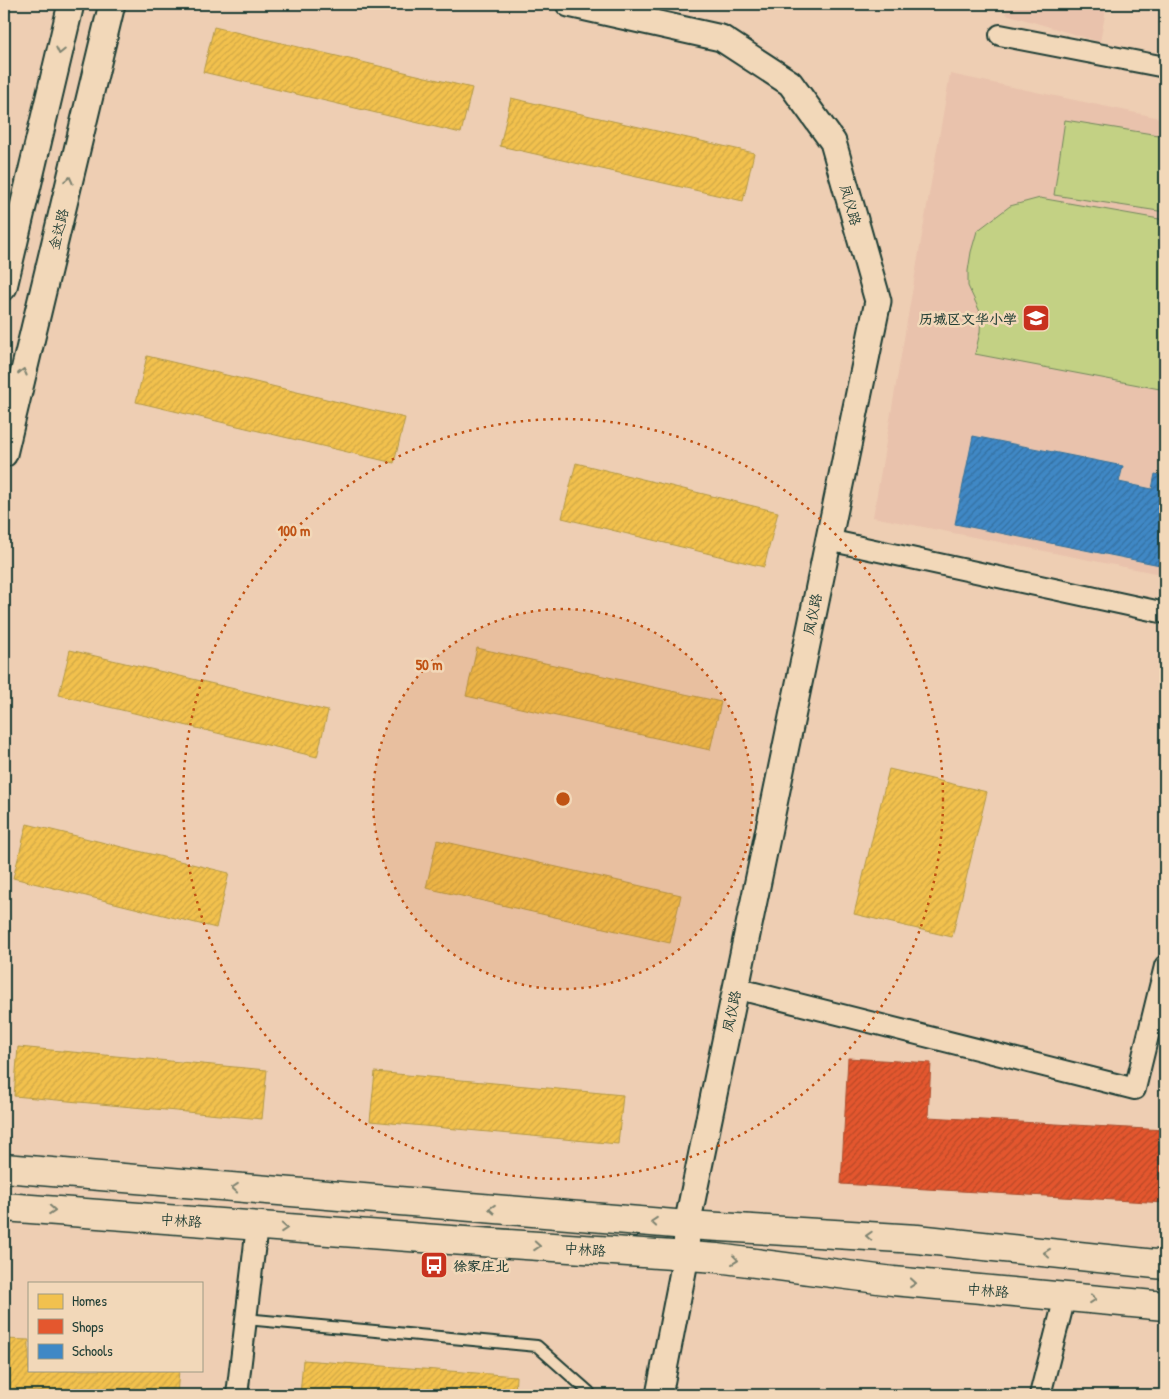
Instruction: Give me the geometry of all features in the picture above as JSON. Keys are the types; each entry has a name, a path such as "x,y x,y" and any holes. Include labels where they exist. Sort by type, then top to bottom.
{"main road":[{"path":"4,1168 687,1225 918,1239 1165,1265"},
{"name":"中林路","path":"4,1207 717,1258 893,1281 1165,1306"}],"street":[{"path":"4,288 72,4"},
{"name":"金达路","path":"4,454 112,4"},
{"name":"凤仪路","path":"569,4 721,38 790,83 833,142 878,301 687,1225 686,1256 659,1395"},
{"path":"1000,35 1165,67"},
{"path":"828,540 1165,613"},
{"path":"735,988 1135,1089 1165,966"},
{"path":"237,1395 256,1226"},
{"path":"1040,1395 1065,1297"}],"lane":[{"path":"246,1319 537,1346 589,1392 588,1395"}],"shaded area":[{"path":"1006,4 1107,4 1100,42 1006,14"},
{"name":"历城区文华小学","path":"950,74 1165,119 1165,575 873,517"}],"green space":[{"path":"1065,120 1165,136 1165,212 1054,195"},
{"path":"1040,198 1165,220 1165,390 975,354 980,332 981,314 968,286 968,271 977,231 1010,206"}],"building: Homes":[{"path":"214,27 472,88 461,133 203,72"},
{"path":"511,98 754,153 743,201 500,146"},
{"path":"147,356 405,418 394,463 136,402"},
{"path":"576,463 778,512 764,567 562,518"},
{"path":"477,648 721,702 710,750 466,696"},
{"path":"70,650 328,711 317,757 59,695"},
{"path":"889,769 987,792 952,937 854,914"},
{"path":"27,824 229,873 216,928 13,878"},
{"path":"437,840 681,895 670,943 426,888"},
{"path":"18,1047 267,1070 262,1119 14,1096"},
{"path":"375,1072 623,1095 618,1144 370,1121"},
{"path":"4,1339 28,1340 28,1372 179,1372 177,1395 89,1395 4,1389"},
{"path":"303,1360 516,1376 515,1395 300,1395"}],"building: Shops":[{"path":"848,1058 931,1063 928,1117 1165,1130 1165,1203 841,1184"}],"building: Schools":[{"path":"973,436 1123,466 1119,482 1152,489 1155,474 1165,476 1165,566 955,524"}],"place":[{"name":"历城区文华小学","path":"1036,318"},
{"name":"徐家庄北","path":"434,1265"}]}
